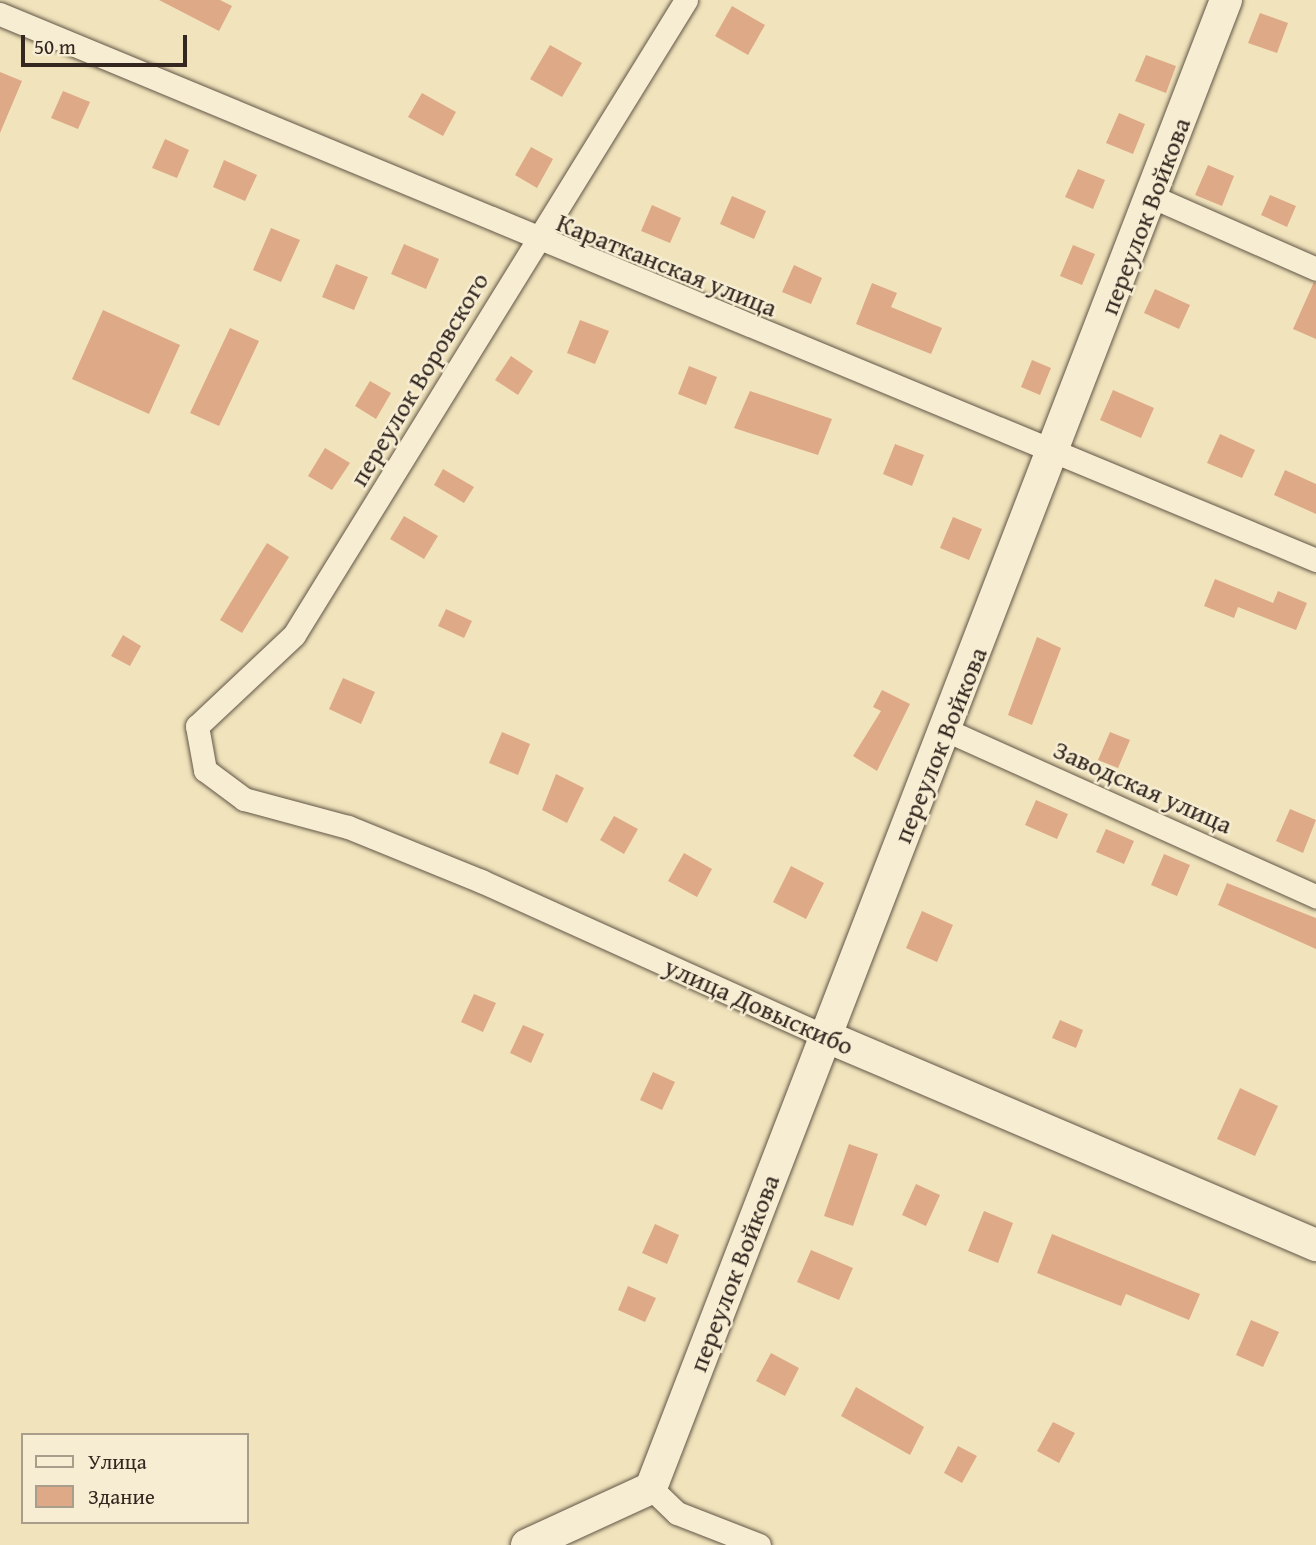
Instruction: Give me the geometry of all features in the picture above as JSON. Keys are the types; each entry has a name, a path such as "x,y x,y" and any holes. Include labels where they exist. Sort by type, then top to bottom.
{"street":[{"name":"переулок Войкова","path":"651,1488 1054,454 1226,0"},
{"name":"переулок Воровского","path":"205,769 197,726 294,635 681,1"},
{"name":"Каратканская улица","path":"0,14 534,241 1316,560"},
{"path":"1153,197 1316,269"},
{"name":"Заводская улица","path":"946,730 1316,896"},
{"name":"улица Довыскибо","path":"205,769 244,799 348,827 481,881 825,1036 1316,1245"},
{"path":"527,1545 651,1488 677,1513 759,1545"}],"building":[{"path":"159,0 220,0 232,6 219,31"},
{"path":"732,6 765,25 748,55 715,36"},
{"path":"1260,13 1288,23 1277,53 1248,43"},
{"path":"550,45 582,63 562,97 530,79"},
{"path":"1146,55 1176,66 1166,93 1135,81"},
{"path":"0,72 22,81 0,133"},
{"path":"63,91 90,102 78,129 51,118"},
{"path":"422,93 456,112 443,136 408,117"},
{"path":"1119,113 1145,124 1133,154 1106,143"},
{"path":"165,139 189,150 177,178 152,168"},
{"path":"531,147 553,159 537,188 515,175"},
{"path":"224,160 257,175 245,201 213,187"},
{"path":"1208,165 1234,176 1222,206 1195,195"},
{"path":"1078,169 1105,180 1093,209 1065,197"},
{"path":"1270,195 1296,206 1287,227 1261,215"},
{"path":"732,196 766,211 754,239 720,224"},
{"path":"652,205 681,218 670,243 641,231"},
{"path":"271,228 300,240 281,282 253,270"},
{"path":"404,244 439,259 426,289 391,274"},
{"path":"1073,245 1095,254 1082,285 1060,276"},
{"path":"336,264 368,277 354,310 322,297"},
{"path":"794,265 822,278 811,304 782,292"},
{"path":"1314,282 1316,283 1316,339 1293,329"},
{"path":"872,283 897,293 891,307 942,328 931,354 856,324"},
{"path":"1155,289 1190,305 1179,329 1144,313"},
{"path":"103,310 180,345 149,414 72,379"},
{"path":"580,320 609,331 595,364 567,353"},
{"path":"230,328 259,341 219,426 190,413"},
{"path":"511,356 533,371 518,395 495,380"},
{"path":"1032,360 1051,368 1040,395 1021,387"},
{"path":"689,366 717,377 706,405 678,394"},
{"path":"370,381 391,393 376,419 355,406"},
{"path":"1113,390 1154,408 1141,438 1100,420"},
{"path":"750,391 832,419 818,455 734,428"},
{"path":"1220,434 1255,450 1242,478 1207,463"},
{"path":"895,444 924,455 912,486 883,474"},
{"path":"325,448 350,463 332,490 308,476"},
{"path":"443,469 474,487 464,503 434,485"},
{"path":"1285,470 1316,484 1316,514 1274,495"},
{"path":"404,516 438,536 424,559 390,539"},
{"path":"953,517 982,529 969,560 940,548"},
{"path":"267,543 289,557 242,633 220,620"},
{"path":"1215,579 1273,603 1278,591 1307,603 1296,630 1238,607 1234,618 1204,606"},
{"path":"446,609 472,621 464,638 438,626"},
{"path":"123,635 141,646 130,666 111,656"},
{"path":"1037,637 1061,648 1032,725 1008,715"},
{"path":"343,678 375,692 361,724 329,709"},
{"path":"882,690 910,704 877,771 853,756 881,711 873,707"},
{"path":"502,732 530,744 518,775 489,763"},
{"path":"1110,732 1130,740 1118,768 1098,760"},
{"path":"556,774 584,788 567,823 542,810"},
{"path":"1036,800 1068,814 1057,839 1025,825"},
{"path":"1290,809 1316,820 1303,853 1276,841"},
{"path":"614,816 638,829 624,854 600,840"},
{"path":"1106,829 1134,841 1124,864 1096,852"},
{"path":"684,853 712,869 697,897 668,881"},
{"path":"1164,854 1190,865 1177,896 1151,885"},
{"path":"791,866 824,883 806,919 773,902"},
{"path":"1227,883 1316,918 1316,949 1218,905"},
{"path":"922,911 953,925 937,962 906,948"},
{"path":"474,994 496,1003 483,1032 461,1022"},
{"path":"1060,1020 1083,1030 1076,1048 1052,1038"},
{"path":"523,1025 544,1034 531,1063 510,1053"},
{"path":"653,1072 675,1082 662,1110 640,1100"},
{"path":"1240,1088 1278,1106 1255,1156 1217,1139"},
{"path":"849,1144 878,1154 853,1226 824,1216"},
{"path":"916,1184 940,1195 926,1226 902,1215"},
{"path":"984,1211 1013,1223 998,1263 968,1251"},
{"path":"655,1224 679,1235 667,1264 642,1253"},
{"path":"1052,1234 1200,1294 1189,1320 1126,1294 1121,1306 1037,1273"},
{"path":"811,1250 853,1268 839,1300 797,1282"},
{"path":"628,1286 656,1298 645,1322 618,1310"},
{"path":"1251,1320 1279,1332 1263,1367 1236,1355"},
{"path":"771,1353 799,1368 785,1396 756,1381"},
{"path":"856,1387 924,1427 910,1455 841,1416"},
{"path":"1053,1422 1075,1433 1059,1463 1037,1451"},
{"path":"958,1446 977,1456 962,1483 944,1473"}]}
